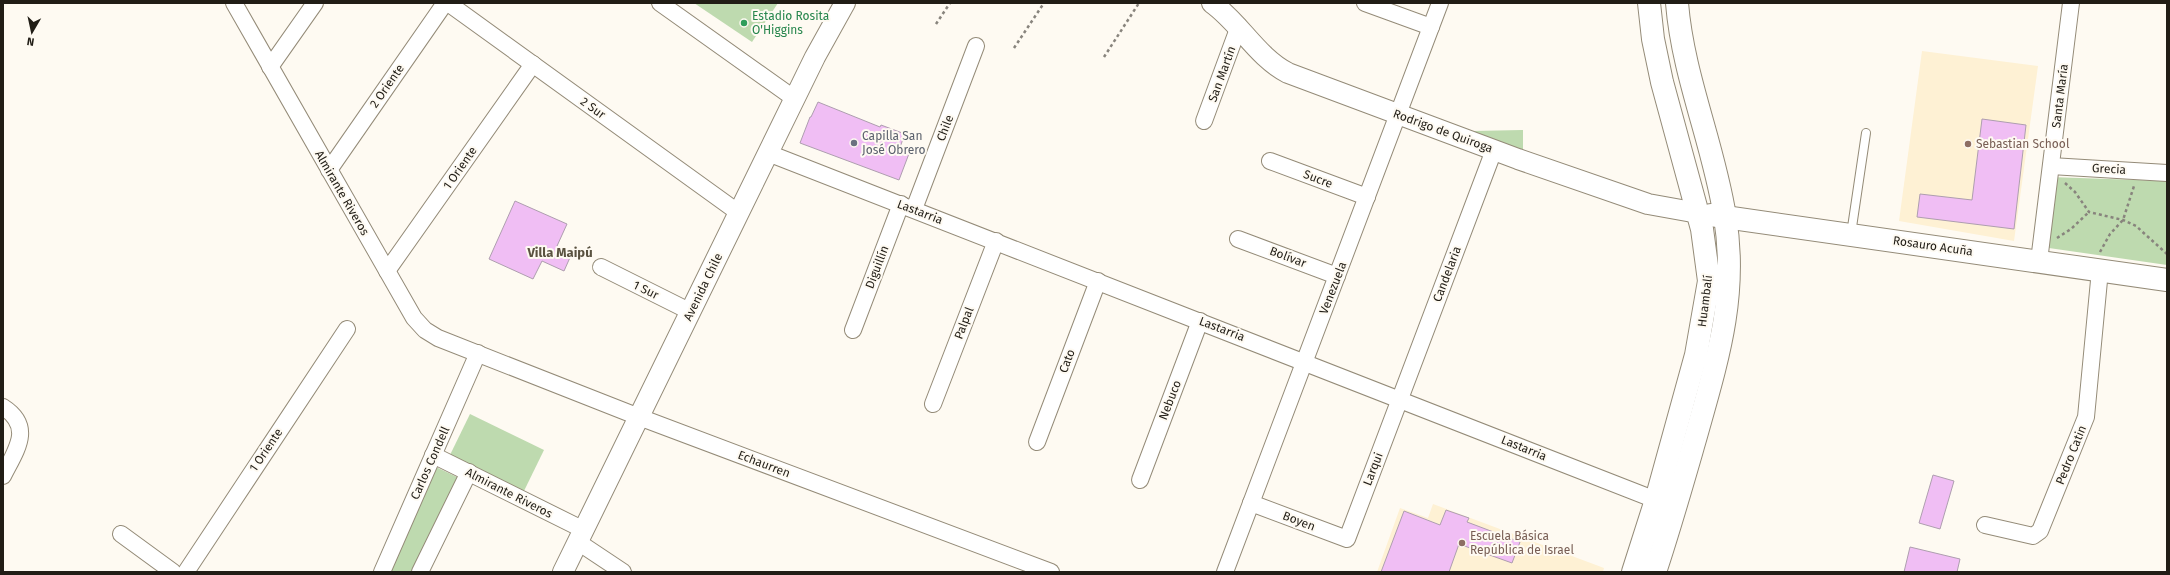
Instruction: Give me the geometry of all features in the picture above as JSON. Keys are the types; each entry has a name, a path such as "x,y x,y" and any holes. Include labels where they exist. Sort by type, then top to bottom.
{"main road":[{"name":"Huambalí","path":"1649,3 1652,39 1662,82 1698,213 1708,262 1707,297 1666,504 1655,572"},
{"name":"Huambalí","path":"1633,572 1666,504 1717,362 1726,318 1730,267 1725,217 1716,173 1683,53 1677,3"},
{"name":"Rosauro Acuña","path":"1698,213 2039,261 2100,261 2167,280"}],"street":[{"name":"Almirante Riveros","path":"234,3 387,271 419,324 438,338 478,353"},
{"path":"270,67 315,3"},
{"name":"2 Sur","path":"447,3 739,213"},
{"name":"2 Oriente","path":"329,170 447,3"},
{"path":"660,3 795,99"},
{"name":"Avenida Chile","path":"563,572 768,153 845,3"},
{"name":"Rodrigo de Quiroga","path":"1212,3 1239,26 1269,60 1281,69 1494,150 1648,204 1698,213"},
{"path":"1364,3 1431,27"},
{"name":"Venezuela","path":"1225,572 1440,3"},
{"name":"Santa María","path":"2039,261 2071,3"},
{"name":"San Martín","path":"1204,121 1239,26"},
{"name":"Chile","path":"907,207 976,46"},
{"name":"1 Oriente","path":"387,271 533,64"},
{"name":"Candelaria","path":"1400,399 1494,150"},
{"name":"Lastarria","path":"768,153 1666,504"},
{"name":"Sucre","path":"1270,161 1367,197"},
{"name":"Grecia","path":"2051,166 2167,173"},
{"name":"Diguillín","path":"853,330 907,207"},
{"name":"Bolívar","path":"1238,239 1337,276"},
{"name":"Palpal","path":"933,404 996,241"},
{"name":"Pedro Catin","path":"1985,525 2033,536 2040,531 2086,417 2100,261"},
{"name":"1 Sur","path":"601,267 691,312"},
{"name":"Cato","path":"1037,442 1098,281"},
{"name":"Nebuco","path":"1140,480 1200,321"},
{"name":"1 Oriente","path":"186,572 347,329"},
{"name":"Echaurren","path":"478,353 639,417 1051,572"},
{"name":"Carlos Condell","path":"382,572 478,353"},
{"name":"Larqui","path":"1346,539 1400,399"},
{"path":"3,407 14,416 21,433 18,447 3,476"},
{"name":"Almirante Riveros","path":"433,455 469,472 581,536 623,572"},
{"path":"420,572 469,472"},
{"name":"Boyen","path":"1252,503 1346,539"},
{"path":"121,534 173,572"}],"lane":[{"path":"1851,235 1866,133"}],"path":[{"path":"936,24 950,3"},
{"path":"1014,48 1044,3"},
{"path":"1104,57 1139,3"},
{"path":"2060,182 2066,184 2075,192 2089,212 2123,220 2136,226 2167,254"},
{"path":"2100,261 2110,234 2123,220 2133,187 2138,186"},
{"path":"2052,241 2071,229 2089,212"}],"shaded area":[{"name":"Sebastian School","path":"1922,51 2038,66 2014,241 1899,221"},
{"name":"Escuela Básica República de Israel","path":"1433,504 1604,568 1603,572 1377,572 1400,508 1428,518"}],"green space":[{"name":"Estadio Rosita O'Higgins","path":"694,3 778,3 752,42"},
{"path":"1522,130 1523,150 1472,131"},
{"path":"2050,177 2167,181 2167,265 2042,247"},
{"path":"470,414 544,450 523,493 449,457"},
{"path":"436,467 459,478 415,572 391,572"}],"building":[{"name":"Capilla San José Obrero","path":"818,102 880,127 881,125 905,134 900,147 910,151 899,180 800,143 810,117"},
{"path":"1982,119 2026,125 2014,229 1917,217 1920,194 1972,200"},
{"path":"515,201 567,224 557,246 572,253 564,271 542,261 533,279 489,259"},
{"path":"1933,475 1954,481 1940,529 1919,523"},
{"path":"1446,510 1469,518 1467,522 1520,542 1512,563 1459,544 1449,572 1381,572 1404,511 1440,525"},
{"path":"1910,547 1960,559 1957,572 1904,572"}],"place":[{"name":"Estadio Rosita O'Higgins","path":"744,23"},
{"name":"Capilla San José Obrero","path":"854,143"},
{"name":"Sebastian School","path":"1968,144"},
{"name":"Escuela Básica República de Israel","path":"1462,543"}],"district":[{"name":"Villa Maipú","path":"560,252"}]}
